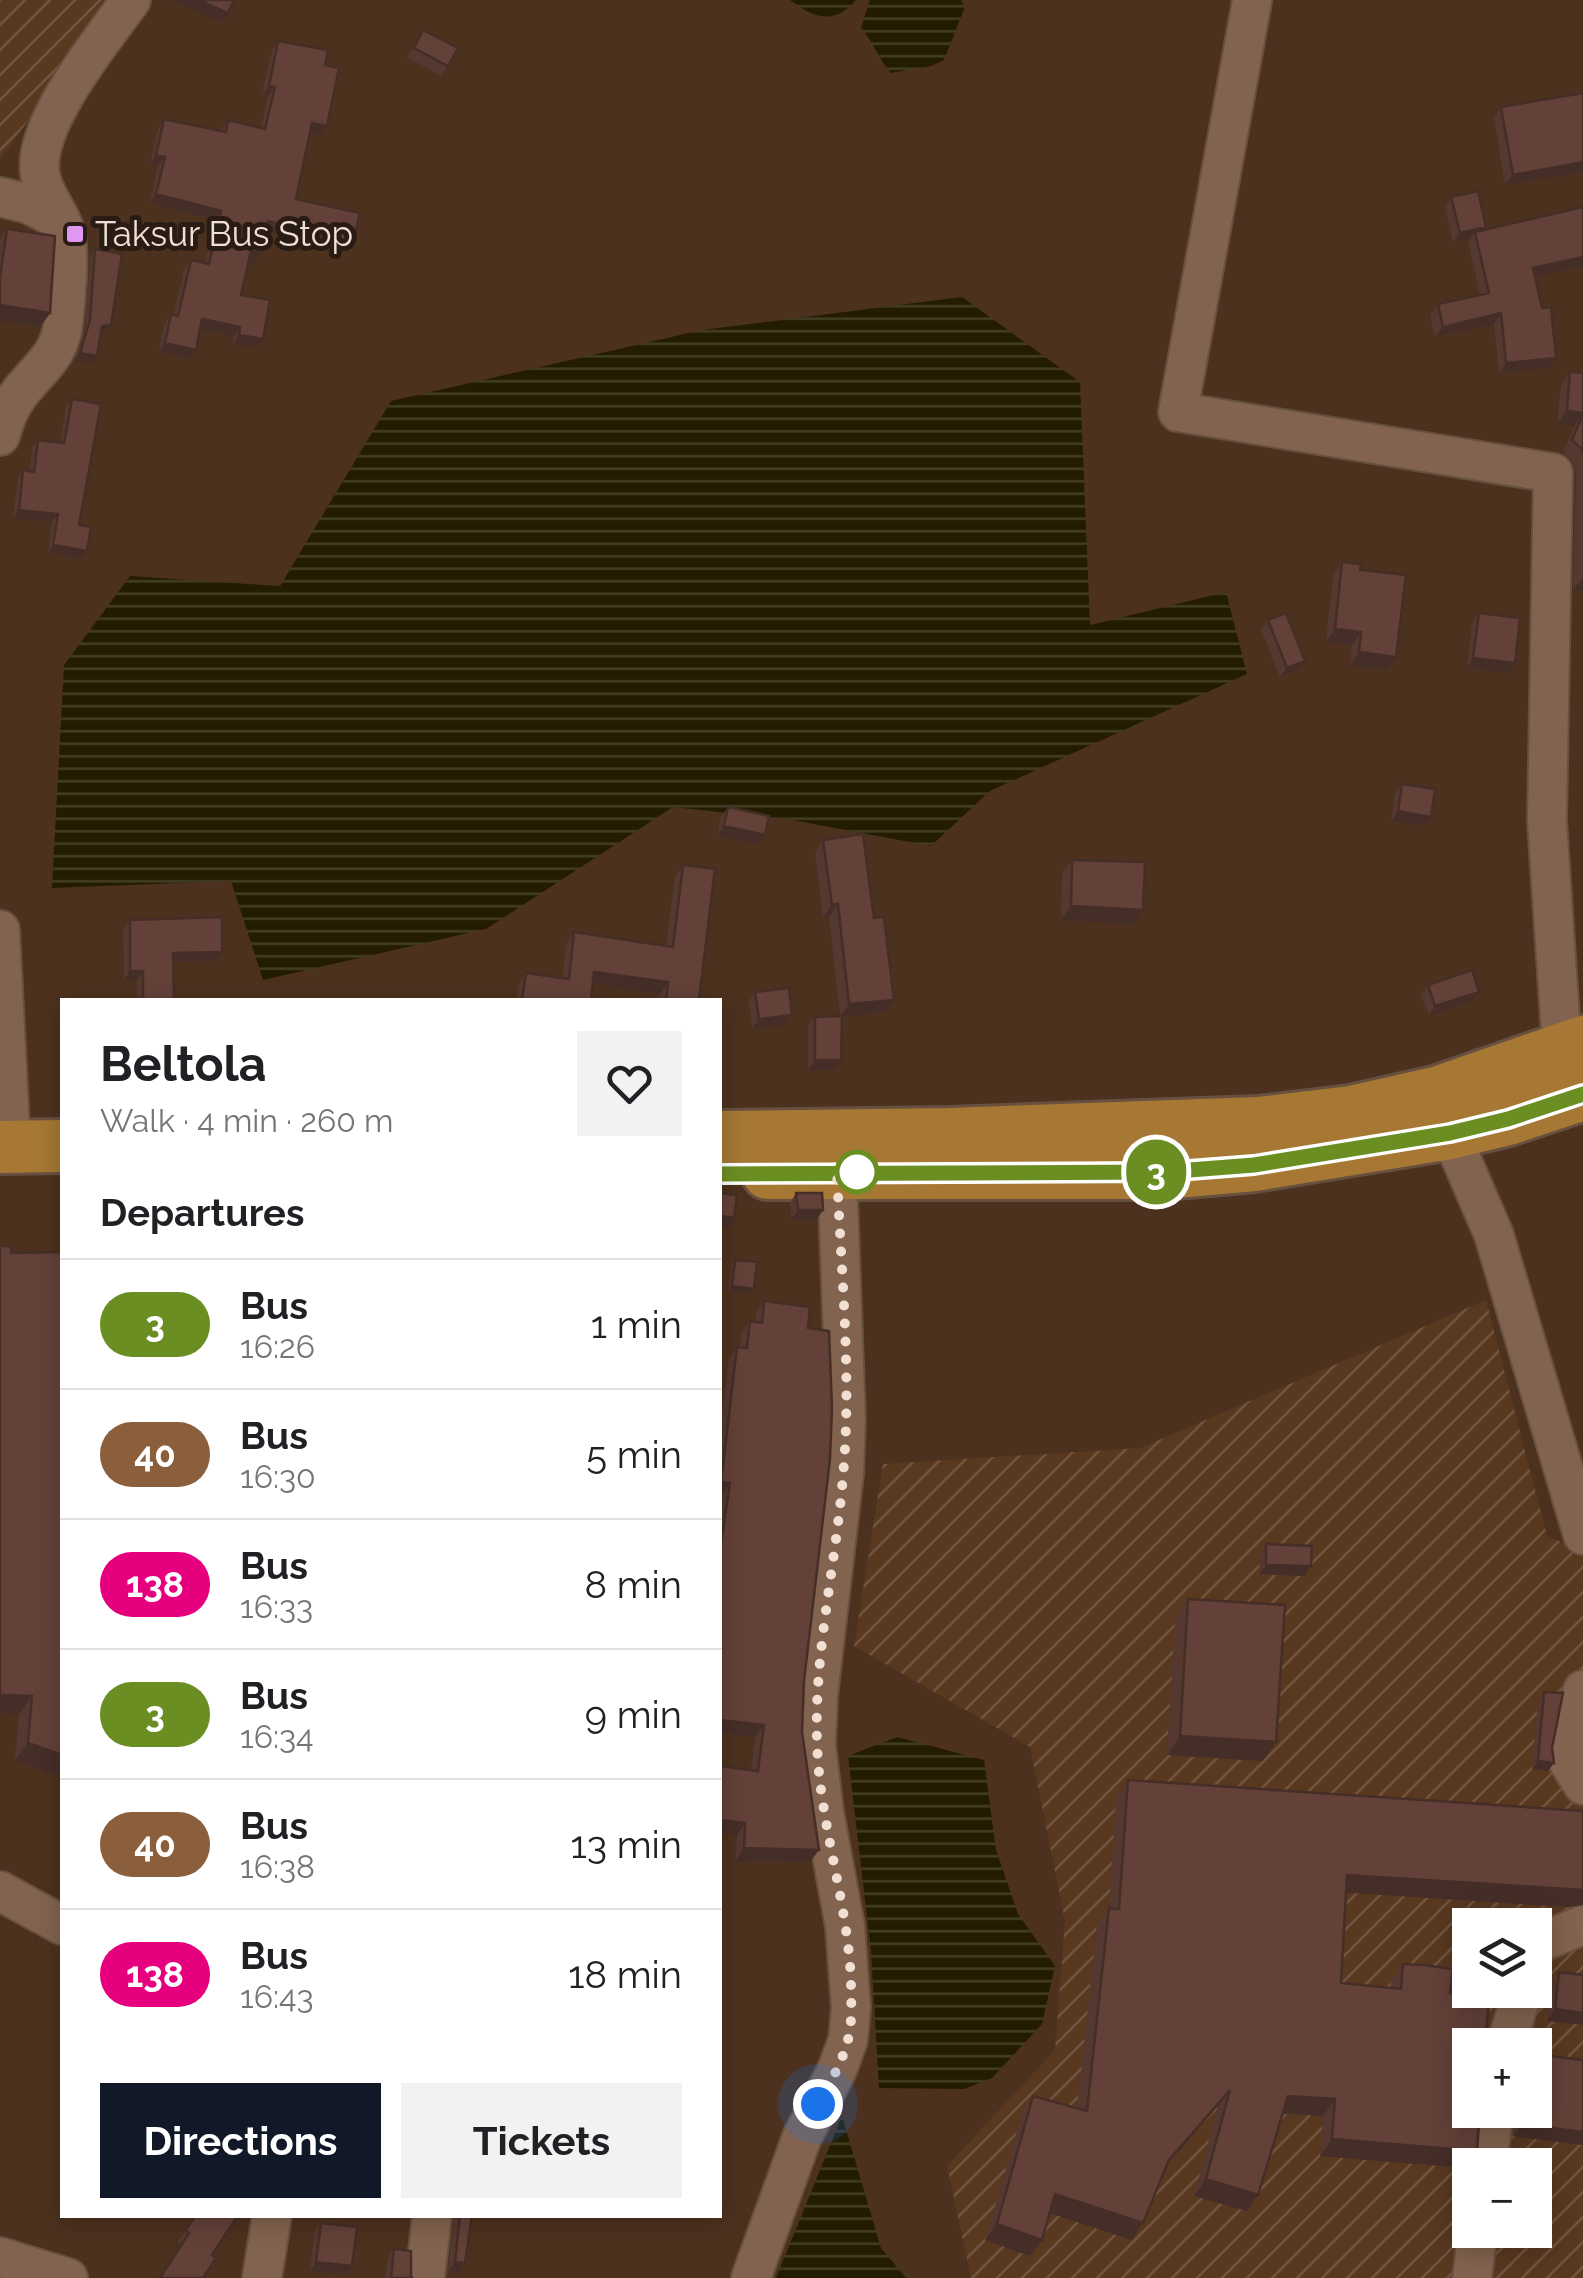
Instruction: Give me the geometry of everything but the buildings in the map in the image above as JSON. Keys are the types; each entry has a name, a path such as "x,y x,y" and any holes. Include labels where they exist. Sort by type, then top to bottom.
{"highway":[{"path":"722,1174 1164,1172 1254,1165 1450,1133 1576,1077"},
{"path":"722,1137 1258,1122 1351,1112 1439,1092 1576,1077"},
{"path":"4,1159 60,1146"},
{"path":"4,1159 60,1179"}],"street":[{"path":"0,436 18,395 51,359 63,325 66,245 60,220 40,176 39,154 45,132 131,0"},
{"path":"1252,2 1178,412 1553,473 1547,821 1576,1077"},
{"path":"0,198 29,204 60,220"},
{"path":"0,930 4,1159"},
{"path":"1450,1133 1494,1235 1583,1536"},
{"path":"750,2278 802,2136 837,2070 848,2040 852,2008 846,1926 824,1812 816,1745 846,1420 837,1172"},
{"path":"1583,1690 1568,1762 1583,1786"},
{"path":"0,1891 60,1923"},
{"path":"1552,1938 1583,1925"},
{"path":"262,2278 272,2218"},
{"path":"425,2278 432,2218"},
{"path":"1472,2278 1476,2248"},
{"path":"0,2256 68,2278"}],"shaded area":[{"path":"0,0 116,0 0,159"},
{"path":"790,0 856,0 840,13 824,16 807,12"},
{"path":"870,0 961,0 965,7 944,60 891,73 861,28"},
{"path":"962,297 1080,382 1090,625 1226,592 1247,674 990,791 931,846 792,820 673,807 486,929 263,980 231,881 52,888 64,665 130,576 280,586 391,401 702,330"},
{"path":"1486,1300 1547,1536 1583,1551 1583,2278 971,2278 947,2166 1055,2050 1065,1921 1030,1747 854,1646 883,1464 1140,1448"},
{"path":"897,1737 984,1760 996,1850 1018,1914 1055,1966 1042,2024 992,2078 964,2089 879,2088 871,1951 848,1756"},
{"path":"842,2116 881,2248 906,2278 776,2278"}],"bus line":[{"name":"3","path":"722,1174 1164,1172 1254,1165 1450,1133 1583,1094"}],"place":[{"name":"Taksur Bus Stop","path":"75,234"}],"route":[{"path":"818,2104 848,2040 852,2008 846,1926 824,1812 816,1745 846,1420 837,1172 857,1172"}]}
